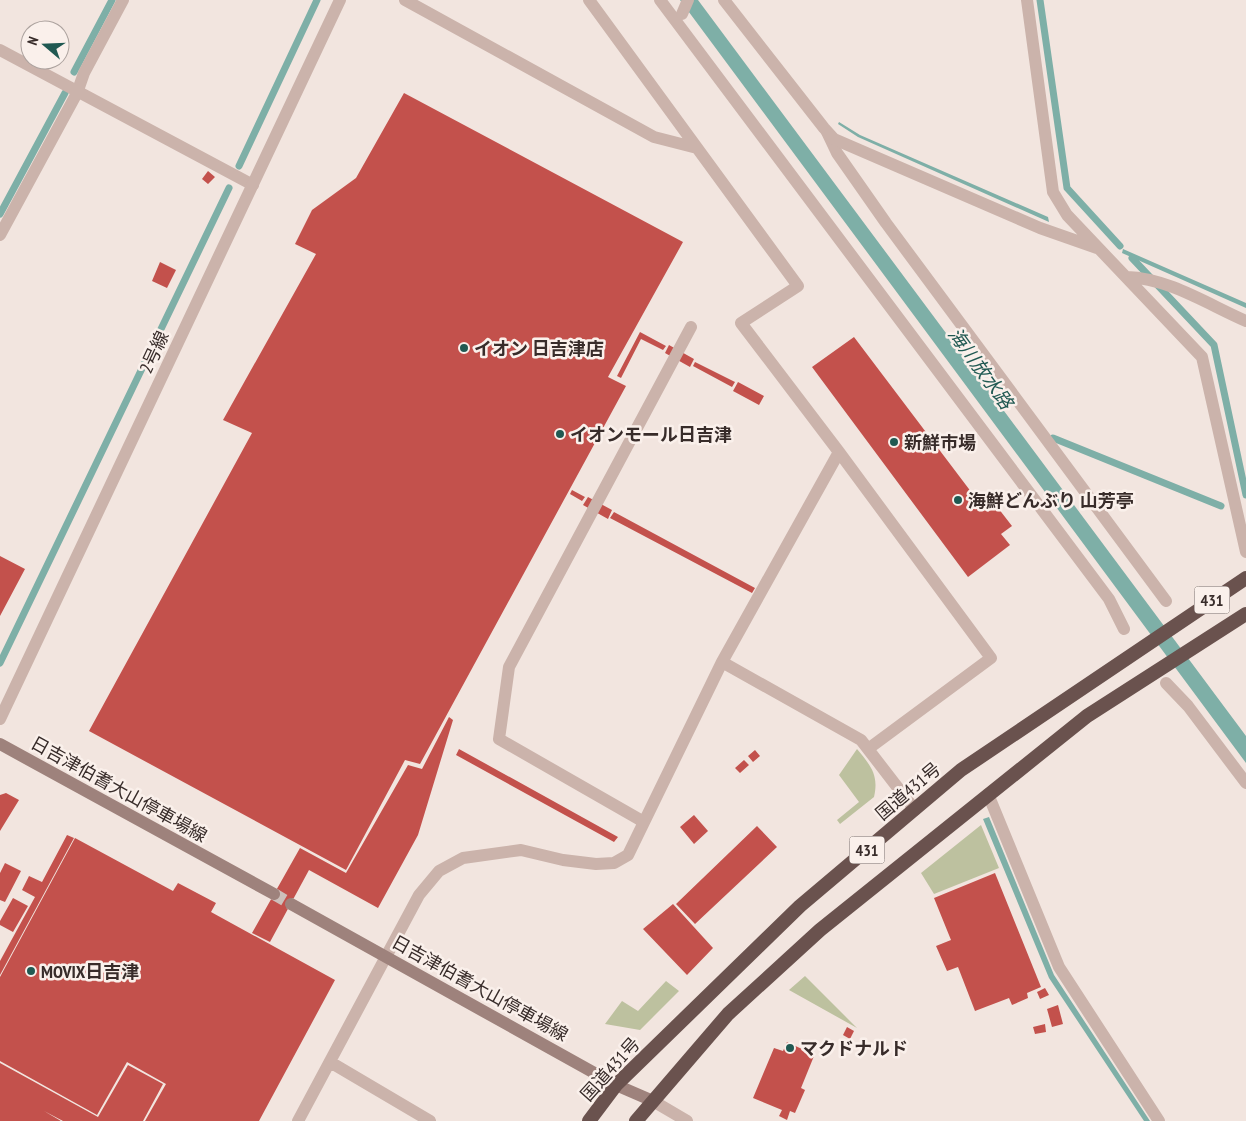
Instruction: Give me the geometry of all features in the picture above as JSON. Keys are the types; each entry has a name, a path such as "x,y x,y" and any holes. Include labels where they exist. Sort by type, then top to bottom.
{"highway":[{"name":"国道431号","path":"589,1121 616,1085 800,906 961,770 1246,578"},
{"name":"431","path":"636,1121 728,1014 806,943 988,794 1088,716 1246,614"}],"main road":[{"name":"日吉津伯耆大山停車場線","path":"0,744 274,894"},
{"name":"日吉津伯耆大山停車場線","path":"291,904 616,1085 653,1101"}],"street":[{"path":"0,235 77,93 84,73 123,0"},
{"name":"2号線","path":"0,719 340,0"},
{"path":"405,0 654,137 697,148"},
{"path":"589,0 798,286 741,323 991,658 868,749"},
{"path":"660,0 680,19 1109,599 1124,629"},
{"path":"680,19 688,0"},
{"path":"724,0 834,139 1040,228 1100,249"},
{"path":"1027,0 1052,192 1068,215 1202,357 1246,552"},
{"path":"0,50 77,93 253,185"},
{"path":"827,132 837,153 886,223 1166,601"},
{"path":"1127,277 1140,278 1166,285 1246,321"},
{"path":"644,822 499,739 509,667 691,326"},
{"path":"298,1121 388,957 419,895 439,871 463,858 521,850 563,860 596,864 614,863 628,855 722,662 839,452"},
{"path":"722,662 861,740 914,810"},
{"path":"1166,683 1188,706 1246,783"},
{"path":"988,794 1059,967 1159,1121"},
{"path":"330,1062 430,1121"},
{"path":"653,1101 687,1121"}],"green space":[{"path":"857,749 873,771 875,777 874,797 840,824 837,820 859,802 839,775"},
{"path":"981,825 999,868 934,894 921,873"},
{"path":"805,976 857,1028 789,990"},
{"path":"666,981 679,991 640,1030 605,1024 622,1001 638,1011"}],"water":[{"path":"680,0 698,0 1246,736 1246,763"},
{"path":"839,122 860,135 1048,217 1049,222 858,137 838,124"},
{"path":"1123,249 1246,303 1246,308 1122,253"},
{"path":"989,817 1054,975 1150,1121 1144,1121 1049,978 983,819"}],"building":[{"path":"404,93 683,242 608,377 626,386 420,764 405,760 346,870 89,731 252,433 223,420 316,254 295,244 312,210 356,178"},
{"path":"208,171 215,177 208,184 202,179"},
{"path":"160,262 176,270 167,288 152,281"},
{"path":"640,332 666,346 663,350 641,339 621,378 617,376"},
{"path":"854,337 978,501 988,495 1012,526 1001,534 1010,545 968,577 812,367"},
{"path":"669,345 694,359 690,367 665,353"},
{"path":"695,362 735,382 732,387 693,366"},
{"path":"738,382 764,396 759,405 733,391"},
{"path":"572,490 585,497 582,501 570,494"},
{"path":"588,497 612,510 608,519 583,505"},
{"path":"614,512 755,588 752,593 610,518"},
{"path":"0,556 25,569 0,616"},
{"path":"449,717 453,720 418,835 378,908 309,870 270,942 252,933 300,848 346,873 408,765 422,769"},
{"path":"459,749 618,837 614,842 456,755"},
{"path":"755,750 760,756 753,762 748,756"},
{"path":"744,760 749,765 740,773 735,768"},
{"path":"6,793 19,800 0,831 0,795"},
{"path":"694,815 708,831 694,844 680,827"},
{"path":"757,826 777,847 695,924 676,904"},
{"path":"67,835 74,838 0,975 0,961 35,897 22,890 29,876 42,882"},
{"path":"75,838 173,891 178,883 216,903 211,912 335,980 259,1121 145,1121 166,1084 127,1062 97,1115 0,1061 0,977"},
{"path":"5,863 21,871 5,902 0,900 0,873"},
{"path":"995,873 1041,987 1027,993 1028,998 1012,1005 1009,998 975,1011 958,967 947,971 936,946 951,940 934,898"},
{"path":"13,898 28,906 13,932 0,925 0,921"},
{"path":"673,904 713,948 687,975 643,929"},
{"path":"1045,988 1049,995 1040,999 1037,992"},
{"path":"1058,1005 1063,1024 1052,1027 1047,1009"},
{"path":"1045,1024 1046,1032 1035,1034 1033,1027"},
{"path":"847,1027 854,1031 850,1039 843,1035"},
{"path":"787,1042 804,1050 807,1044 814,1047 811,1055 814,1056 801,1088 805,1090 795,1113 790,1111 787,1120 779,1116 782,1110 753,1098 774,1048 783,1051"},
{"path":"0,1063 98,1117 128,1065 163,1084 143,1121 63,1121 44,1111 61,1121 0,1121"}],"waterway":[{"path":"74,72 112,0"},
{"path":"239,166 317,0"},
{"path":"1040,0 1067,188 1120,246"},
{"path":"0,214 65,93"},
{"path":"0,663 229,188"},
{"path":"1132,258 1214,345 1246,495"},
{"path":"1053,438 1221,506"}],"tunnel":[{"path":"274,894 291,904"}],"place":[{"name":"イオン 日吉津店","path":"464,348"},
{"name":"イオンモール日吉津","path":"560,434"},
{"name":"新鮮市場","path":"894,442"},
{"name":"海鮮どんぶり 山芳亭","path":"958,500"},
{"name":"MOVIX日吉津","path":"31,971"},
{"name":"マクドナルド","path":"790,1048"}],"water label":[{"name":"海川放水路","path":"981,368"}]}
